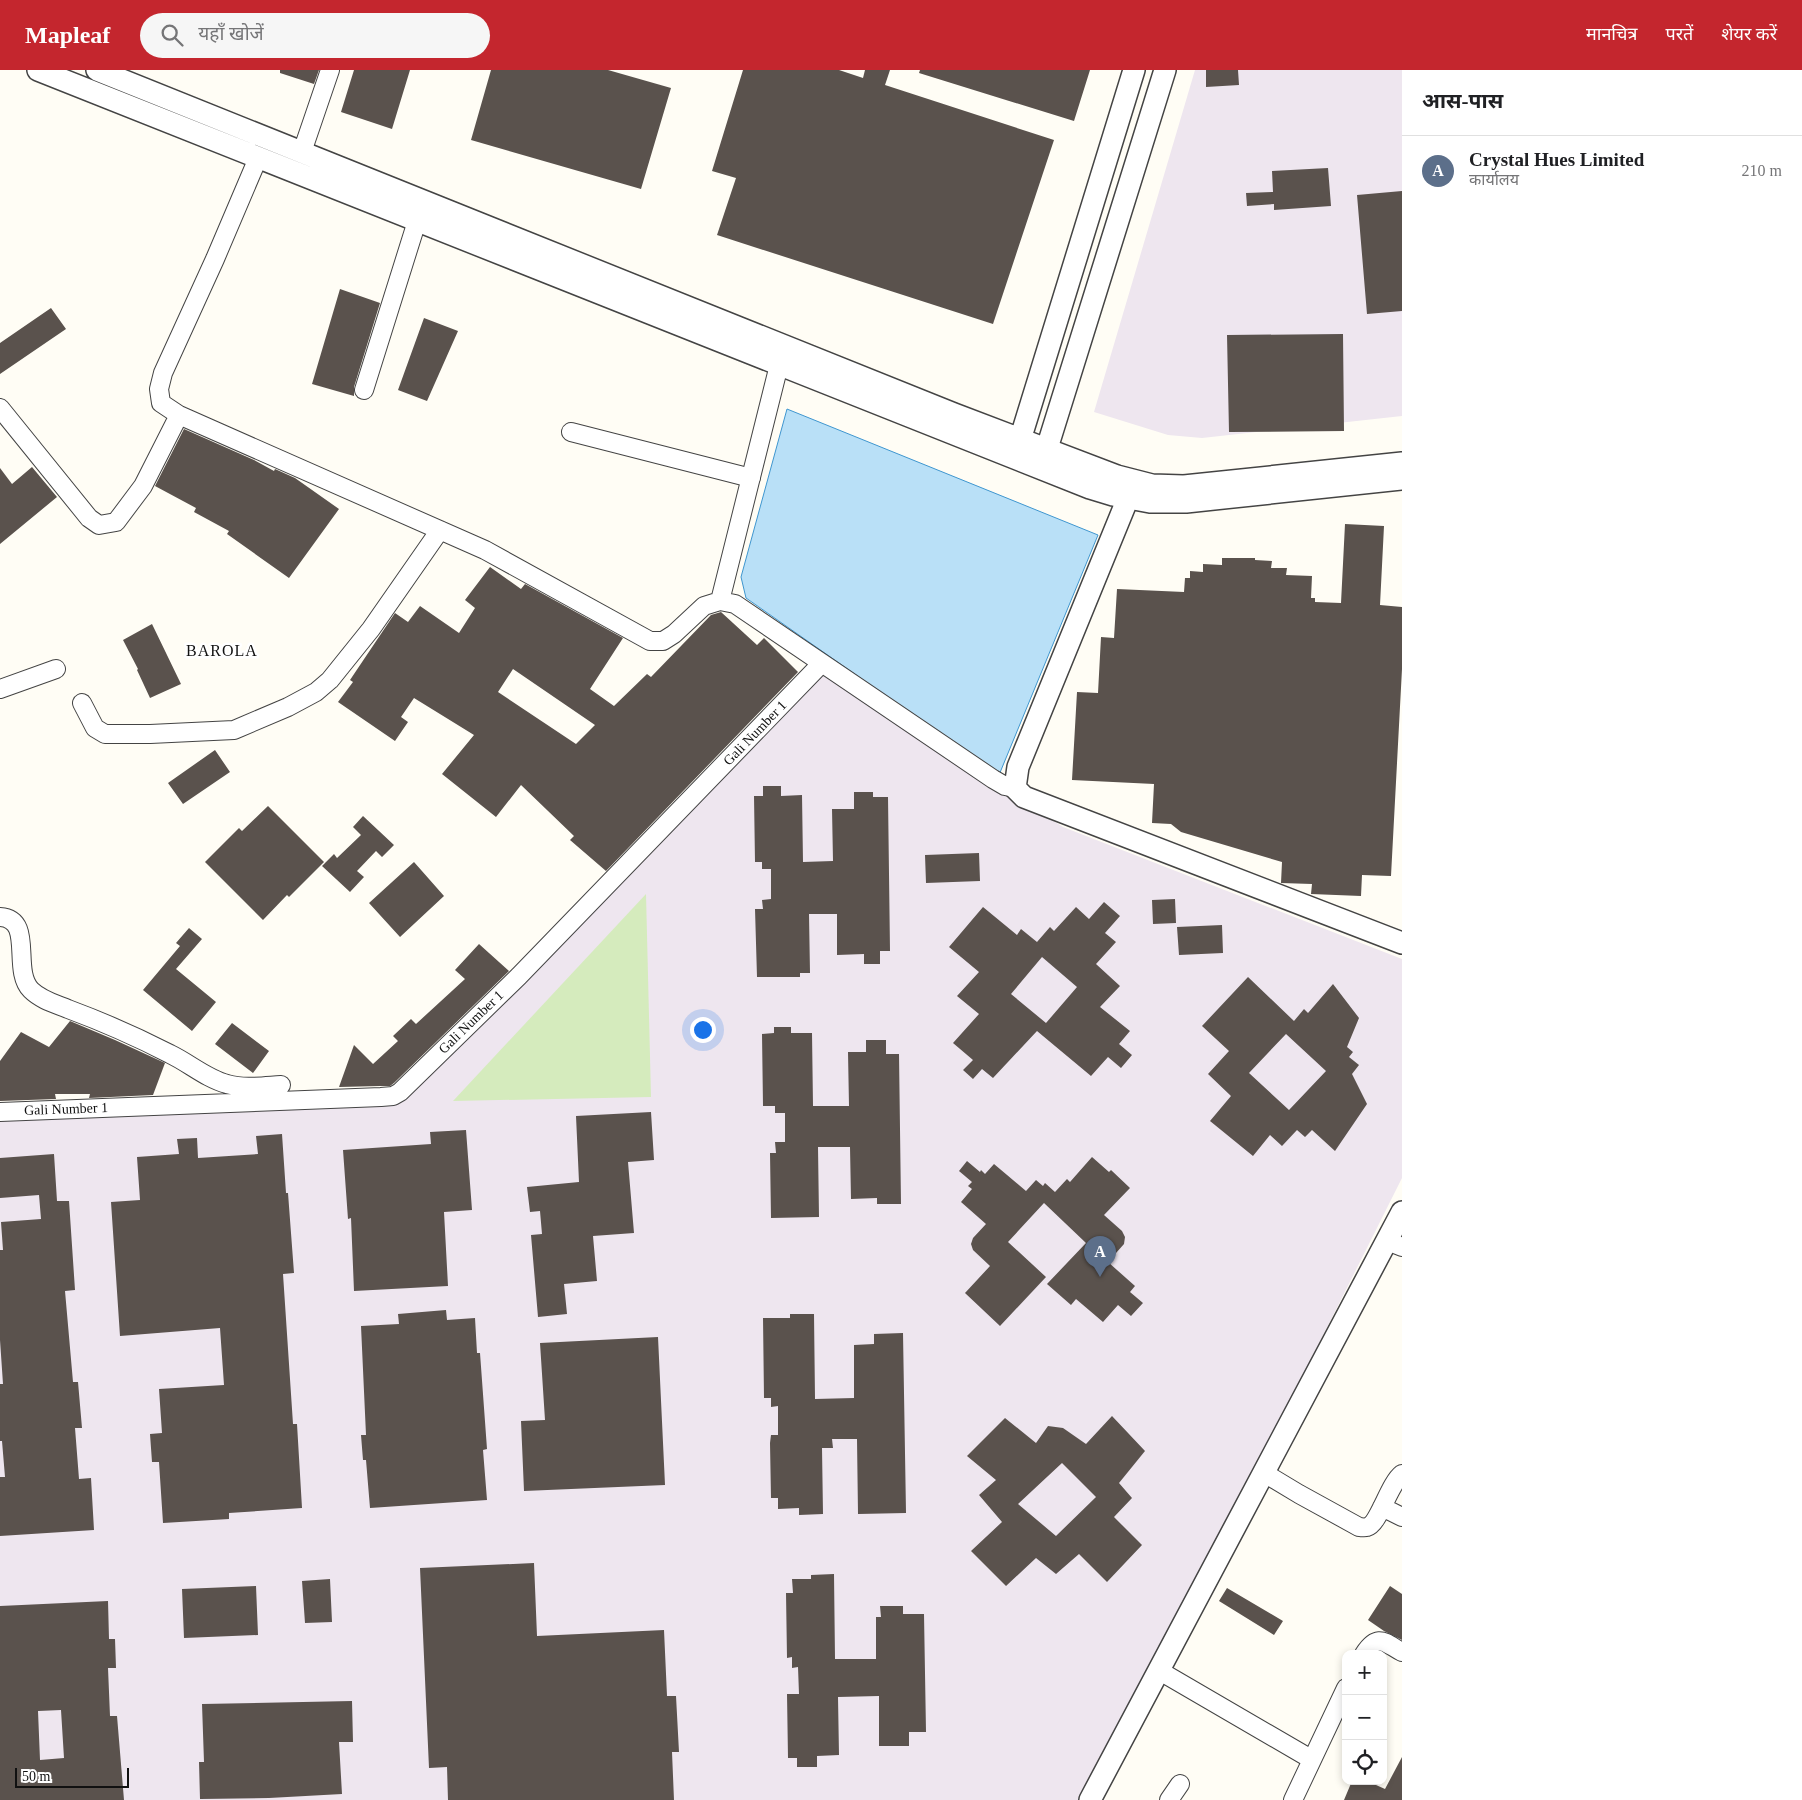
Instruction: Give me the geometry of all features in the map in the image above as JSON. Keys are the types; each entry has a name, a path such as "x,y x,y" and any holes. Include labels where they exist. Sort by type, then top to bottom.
{"street":[{"path":"38,70 779,365 1018,449"},
{"path":"97,70 302,152 1043,459 1152,485 1176,486 1402,463"},
{"path":"302,152 330,70"},
{"path":"1018,449 1134,70"},
{"path":"1043,459 1165,70"},
{"path":"258,158 163,373 158,389 161,403 178,415 485,550 650,641 663,641 674,634 704,606 720,601 735,604 993,779 1006,786 1015,788 1024,796 1402,943"},
{"path":"364,390 417,221"},
{"path":"720,601 779,365"},
{"path":"0,408 89,518 99,525 116,522 143,486 178,415"},
{"path":"570,432 751,478"},
{"path":"1043,459 1090,488 1150,502 1186,502 1402,479"},
{"path":"1015,788 1018,767 1128,498"},
{"path":"82,703 95,728 105,734 234,730 288,707 316,692 330,680 371,629 440,530"},
{"name":"Gali Number 1","path":"0,1112 393,1096 400,1092 519,976 822,664"},
{"path":"0,689 56,669"},
{"path":"0,917 13,920 19,926 23,975 27,985 44,999 115,1027 172,1055 214,1079 228,1084 281,1085"},
{"path":"1090,1800 1264,1473 1394,1244 1402,1212"},
{"path":"1264,1473 1359,1527 1367,1528 1373,1523 1391,1489 1402,1474"},
{"path":"1382,1507 1402,1517"},
{"path":"1367,1650 1373,1642 1380,1640 1402,1652"},
{"path":"1158,1670 1311,1759"},
{"path":"1293,1800 1343,1695"},
{"path":"1169,1800 1180,1784"}],"shaded area":[{"path":"1195,70 1402,70 1402,416 1202,438 1168,435 1094,412"},
{"path":"818,668 1063,827 1402,959 1402,1178 1090,1800 0,1800 0,1120 401,1099"}],"green space":[{"path":"646,894 651,1097 453,1101"}],"water":[{"path":"787,409 1098,535 999,775 746,598 741,577"}],"building":[{"path":"280,70 319,70 314,84 280,73"},
{"path":"354,70 410,70 392,129 341,112"},
{"path":"491,70 608,70 671,88 641,189 471,140"},
{"path":"743,70 839,70 863,78 865,70 890,70 885,85 1054,140 993,324 717,235 736,178 712,171"},
{"path":"920,70 1090,70 1074,121 919,73"},
{"path":"1206,70 1238,70 1239,85 1206,87"},
{"path":"1328,168 1331,206 1274,210 1274,204 1247,206 1246,193 1273,192 1272,171"},
{"path":"1402,191 1402,311 1367,314 1357,195"},
{"path":"340,289 380,303 354,387 354,396 312,384"},
{"path":"51,308 66,329 0,374 0,343"},
{"path":"424,318 458,331 427,401 398,390"},
{"path":"1343,334 1344,431 1229,432 1227,335"},
{"path":"184,429 254,460 274,471 275,469 295,478 339,509 289,578 227,534 229,531 194,512 196,508 155,486"},
{"path":"32,467 57,497 0,544 0,468 12,484"},
{"path":"1345,524 1384,526 1380,605 1402,607 1402,669 1391,876 1362,875 1361,896 1311,894 1312,884 1281,883 1282,862 1181,832 1171,824 1152,823 1154,784 1072,780 1077,692 1098,693 1101,637 1114,638 1117,589 1184,592 1185,578 1190,578 1190,571 1203,572 1203,564 1222,565 1222,558 1255,558 1255,560 1272,561 1271,568 1287,568 1286,575 1312,576 1311,598 1315,598 1315,602 1341,603"},
{"path":"490,567 521,589 525,584 623,638 590,689 614,706 647,674 651,677 711,615 721,612 757,645 764,638 798,672 606,871 570,840 574,836 521,785 496,817 442,774 474,735 414,698 401,717 408,722 395,741 338,702 353,682 350,680 395,613 408,622 420,606 459,633 475,608 465,600","holes":["513,669 595,725 576,744 498,692"]},
{"path":"152,624 181,684 150,698 123,640"},
{"path":"215,750 230,772 183,804 168,783"},
{"path":"763,786 781,786 781,796 802,795 803,862 833,861 832,809 854,809 854,792 873,792 873,797 888,797 890,951 880,951 880,964 864,964 864,954 837,955 837,914 809,914 810,973 800,973 800,977 757,977 755,909 763,909 762,900 771,899 771,869 762,869 762,862 755,862 754,796 763,796"},
{"path":"268,806 324,862 289,897 287,895 263,920 205,862 239,828 242,831"},
{"path":"363,816 394,845 382,857 376,851 357,871 364,877 350,892 322,866 334,854 337,858 361,835 353,827"},
{"path":"979,853 980,881 926,883 925,855"},
{"path":"414,862 444,896 400,937 369,903"},
{"path":"1175,899 1176,923 1153,924 1152,900"},
{"path":"1104,902 1120,916 1105,933 1116,942 1096,964 1120,986 1100,1007 1130,1031 1119,1044 1132,1055 1121,1068 1108,1057 1091,1076 1037,1031 993,1078 982,1069 973,1079 963,1070 973,1060 953,1043 979,1014 957,996 979,972 949,947 983,907 1017,935 1021,929 1037,942 1050,927 1054,931 1076,907 1089,919","holes":["1042,957 1077,987 1046,1023 1011,994"]},
{"path":"1222,925 1223,953 1179,955 1177,927"},
{"path":"189,928 202,939 176,969 216,1002 192,1031 143,990 180,946 176,943"},
{"path":"479,944 509,971 390,1086 339,1087 354,1045 373,1064 398,1041 393,1036 411,1019 416,1024 465,979 455,970"},
{"path":"1248,977 1294,1021 1304,1009 1308,1013 1333,984 1359,1018 1347,1047 1353,1052 1349,1057 1359,1065 1352,1074 1367,1104 1335,1151 1312,1130 1305,1137 1297,1130 1282,1146 1270,1135 1253,1156 1210,1121 1231,1096 1208,1074 1229,1051 1202,1026","holes":["1286,1034 1326,1071 1289,1110 1249,1073"]},
{"path":"70,1021 165,1063 153,1095 89,1098 90,1094 55,1094 56,1099 0,1101 0,1061 21,1032 49,1047"},
{"path":"232,1023 269,1051 253,1073 215,1044"},
{"path":"774,1027 791,1027 791,1033 812,1033 813,1106 849,1106 848,1052 866,1052 866,1040 886,1040 886,1054 899,1054 901,1204 877,1204 877,1198 851,1199 850,1147 818,1147 819,1217 771,1218 770,1153 776,1153 775,1142 785,1142 785,1113 775,1113 775,1106 763,1106 762,1034 774,1033"},
{"path":"651,1112 654,1160 628,1162 634,1233 593,1236 597,1281 564,1284 567,1314 538,1317 531,1235 542,1234 540,1211 530,1212 527,1187 579,1182 576,1116"},
{"path":"466,1130 472,1210 444,1212 448,1286 354,1291 351,1218 348,1219 343,1150 431,1144 430,1132"},
{"path":"282,1134 294,1273 283,1274 293,1424 297,1424 302,1508 229,1513 229,1519 163,1523 159,1462 152,1462 150,1434 162,1433 159,1389 224,1385 220,1328 120,1336 111,1202 140,1200 137,1157 179,1154 177,1139 197,1138 198,1158 258,1154 256,1136"},
{"path":"54,1154 57,1201 69,1201 75,1290 65,1291 73,1382 78,1382 82,1428 75,1428 79,1479 91,1478 94,1530 0,1536 0,1477 5,1477 2,1441 0,1441 0,1384 3,1384 0,1340 0,1250 3,1250 1,1222 41,1219 39,1195 0,1198 0,1158"},
{"path":"1092,1157 1109,1172 1111,1170 1130,1188 1104,1215 1122,1231 1125,1237 1124,1244 1108,1262 1135,1286 1130,1292 1143,1303 1131,1316 1118,1305 1103,1322 1076,1299 1071,1305 1047,1284 1086,1243 1044,1203 1008,1242 1046,1277 1000,1326 965,1293 990,1266 973,1250 971,1244 973,1238 986,1224 961,1202 972,1189 968,1186 972,1182 959,1171 967,1161 985,1174 994,1164 1026,1191 1036,1180 1043,1186 1045,1183 1055,1192 1067,1179 1070,1182"},
{"path":"446,1310 447,1320 475,1318 477,1353 480,1353 487,1449 483,1450 487,1500 370,1508 366,1460 363,1460 361,1435 366,1435 361,1326 399,1324 398,1314"},
{"path":"790,1314 814,1314 815,1399 854,1398 854,1345 874,1344 874,1334 903,1333 906,1513 858,1514 857,1439 832,1439 833,1448 822,1448 823,1514 799,1515 799,1508 778,1509 778,1498 771,1498 770,1443 771,1435 778,1435 778,1406 771,1407 771,1398 764,1398 763,1318 790,1318"},
{"path":"658,1337 665,1485 524,1491 521,1421 545,1420 540,1343"},
{"path":"1112,1416 1145,1451 1119,1483 1132,1498 1114,1517 1142,1545 1107,1582 1079,1554 1056,1574 1036,1558 1006,1586 971,1551 1002,1522 979,1495 996,1480 967,1456 1005,1418 1036,1443 1048,1426 1063,1428 1086,1444","holes":["1062,1463 1096,1497 1056,1536 1018,1504"]},
{"path":"534,1563 537,1636 664,1630 667,1696 676,1696 679,1752 672,1752 674,1800 448,1800 447,1767 429,1768 420,1568"},
{"path":"834,1574 835,1659 876,1659 876,1617 881,1617 880,1606 903,1606 903,1614 924,1614 926,1732 909,1732 909,1746 879,1746 879,1696 838,1697 839,1755 817,1756 817,1767 797,1767 797,1758 788,1758 787,1694 799,1694 798,1667 792,1668 792,1657 787,1658 786,1593 793,1593 792,1579 811,1579 811,1575"},
{"path":"330,1579 332,1622 305,1623 302,1581"},
{"path":"256,1586 258,1635 184,1638 182,1589"},
{"path":"1390,1586 1402,1594 1402,1640 1368,1620"},
{"path":"1227,1588 1283,1621 1274,1635 1219,1601"},
{"path":"108,1601 109,1639 115,1639 116,1668 108,1668 110,1716 117,1716 124,1800 0,1800 0,1606","holes":["61,1710 64,1758 40,1760 38,1711"]},
{"path":"352,1701 353,1742 339,1742 342,1794 200,1799 199,1762 204,1762 202,1704"},
{"path":"1402,1757 1402,1800 1344,1800 1350,1785 1376,1785 1385,1789"}],"place":[{"name":"Crystal Hues Limited","path":"1100,1277"}],"district":[{"name":"BAROLA","path":"222,650"}]}
